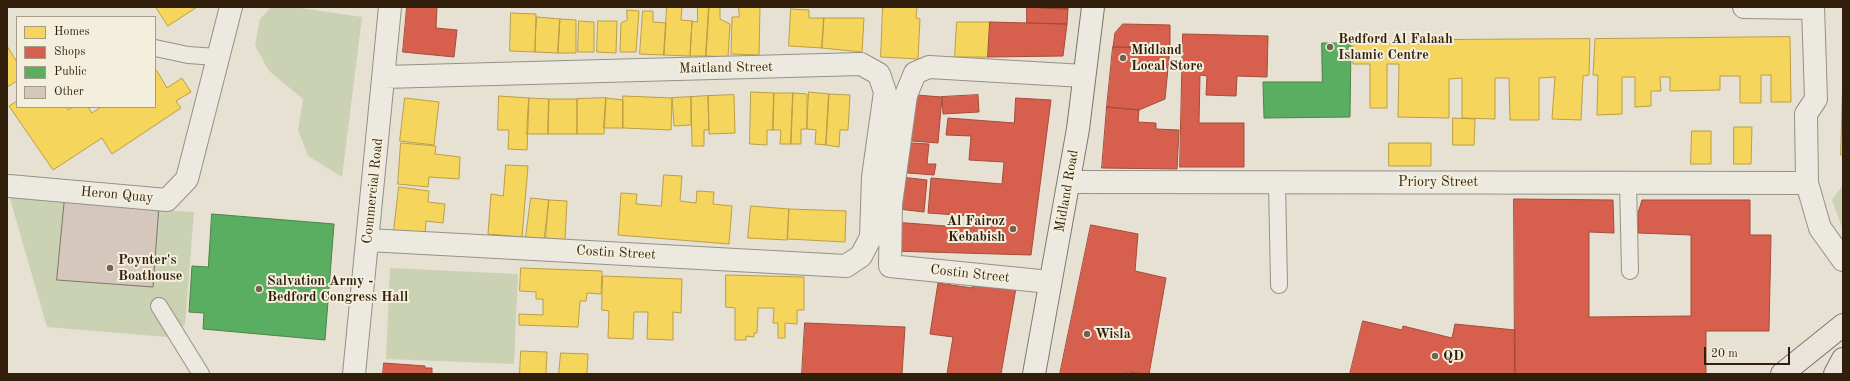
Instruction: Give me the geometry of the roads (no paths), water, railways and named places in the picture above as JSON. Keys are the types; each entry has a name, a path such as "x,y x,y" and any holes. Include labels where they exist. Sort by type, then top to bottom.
{"main road":[{"path":"1782,374 1843,325"},
{"path":"1835,374 1843,359"}],"street":[{"name":"Heron Quay","path":"9,186 167,200 187,179 231,7"},
{"name":"Commercial Road","path":"354,374 390,7"},
{"name":"Midland Road","path":"1034,374 1069,182 1093,7"},
{"path":"1744,7 1813,7 1816,99 1806,114 1807,183 1820,228 1843,260"},
{"name":"Maitland Street","path":"384,77 861,64 879,74 885,92 873,177 871,237 861,256"},
{"name":"Costin Street","path":"1050,282 890,266 891,204 906,96 915,73 929,67 1084,76"},
{"name":"Priory Street","path":"1069,182 1807,183"},
{"name":"Costin Street","path":"368,240 846,266 861,256"}],"lane":[{"path":"156,48 188,55 217,57"},
{"path":"1277,182 1279,285"},
{"path":"1628,182 1630,271"},
{"path":"159,306 201,374"}],"place":[{"name":"Bedford Al Falaah Islamic Centre","path":"1330,47"},
{"name":"Midland Local Store","path":"1123,58"},
{"name":"Al Fairoz Kebabish","path":"1013,229"},
{"name":"Poynter's Boathouse","path":"110,268"},
{"name":"Salvation Army - Bedford Congress Hall","path":"259,289"},
{"name":"Wisla","path":"1087,334"},
{"name":"QD","path":"1435,356"}]}
